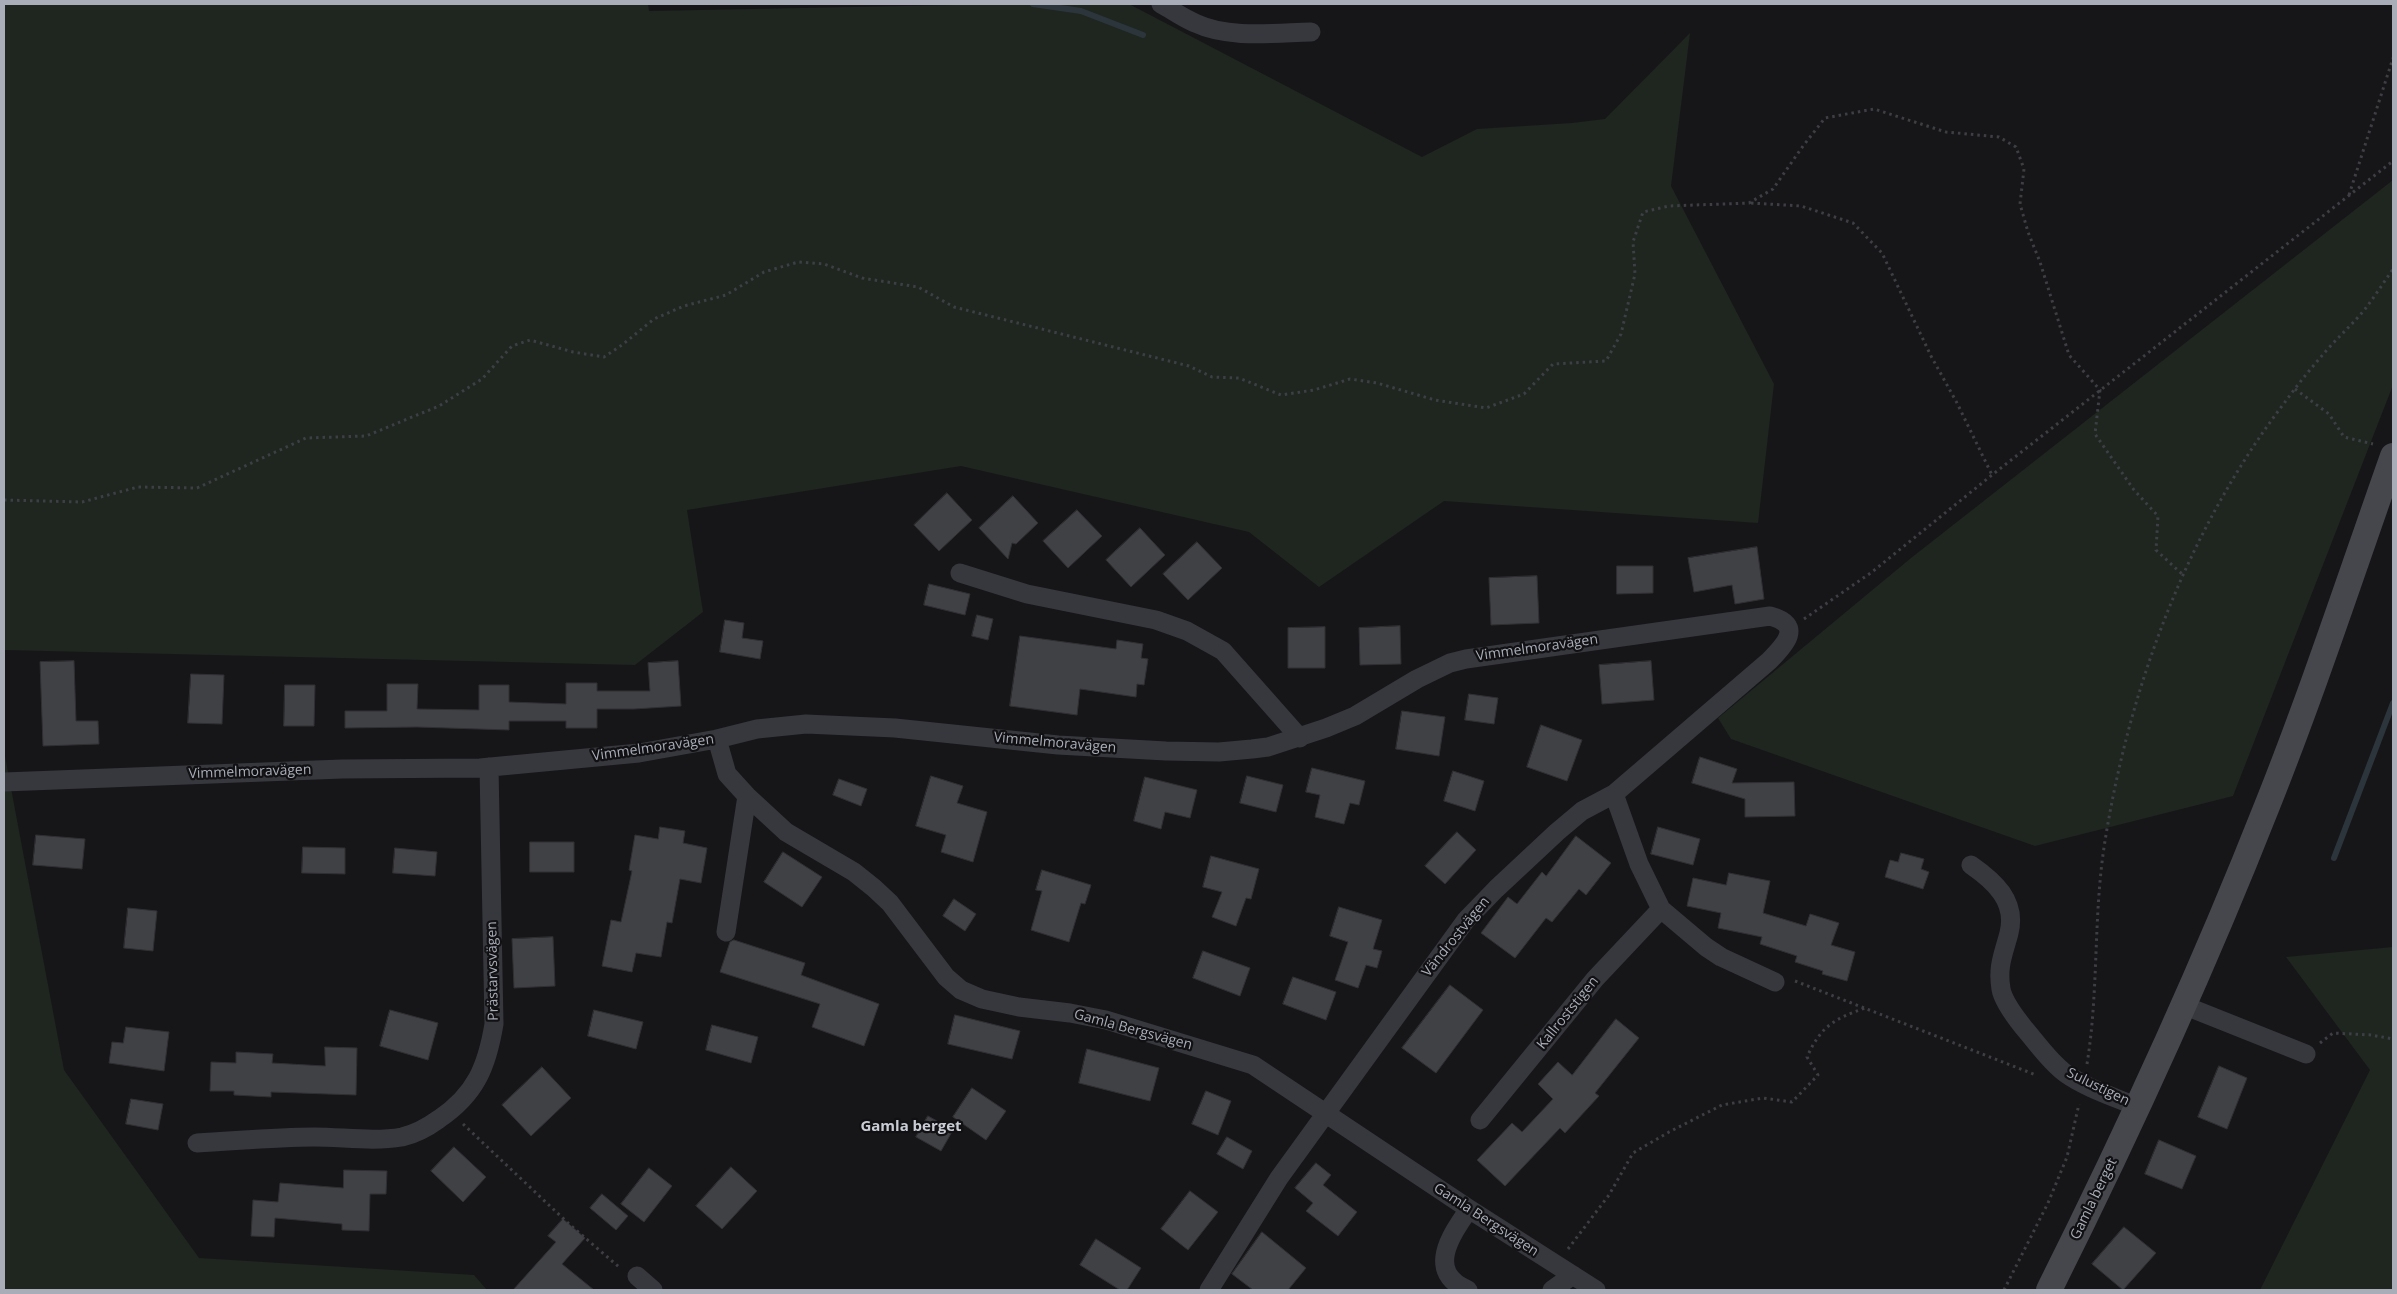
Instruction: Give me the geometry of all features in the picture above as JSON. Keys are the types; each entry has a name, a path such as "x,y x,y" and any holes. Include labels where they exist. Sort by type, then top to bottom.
{"main road":[{"name":"Gamla berget","path":"2049,1290 2138,1107 2268,804 2385,450"}],"street":[{"path":"1161,4 1195,24 1210,28 1253,33 1311,32"},
{"path":"960,573 1027,594 1156,620 1187,631 1223,651 1300,738"},
{"name":"Vimmelmoravägen","path":"4,782 342,768 489,767 639,753 717,739 757,728 806,724 895,728 1058,745 1219,752 1252,749 1300,738 1355,716 1417,679 1450,663 1466,659 1770,616 1782,619 1787,627"},
{"name":"Vändrostvägen","path":"1209,1290 1280,1178 1466,920 1557,832 1582,811 1614,794 1783,647 1789,636 1787,627"},
{"name":"Gamla Bergsvägen","path":"717,739 728,774 747,796 786,832 854,872 874,888 890,903 946,977 961,990 982,998 1019,1007 1070,1012 1106,1020 1242,1060 1287,1087 1469,1209 1596,1290"},
{"name":"Prästarvsvägen","path":"197,1143 284,1137 382,1139 404,1136 427,1128 462,1102 476,1082 490,1051 494,1024 489,767"},
{"path":"1614,794 1639,864 1661,909 1706,947 1775,982"},
{"path":"726,932 747,796"},
{"name":"Sulustigen","path":"1971,865 1992,880 2004,894 2009,912 2010,931 2000,960 2001,990 2017,1019 2045,1054 2065,1073 2084,1084 2138,1107"},
{"name":"Kallroststigen","path":"1480,1120 1595,979 1661,909"},
{"path":"2183,1005 2306,1054"},
{"path":"1468,1290 1460,1287 1446,1271 1445,1249 1452,1233 1469,1209"},
{"path":"1552,1290 1573,1275"},
{"path":"638,1276 652,1290"}],"path":[{"path":"2349,196 2393,58"},
{"path":"1749,203 1773,190 1825,118 1874,109 1946,132 1999,137 2016,147 2024,169 2020,204 2069,355 2100,390 2095,434 2134,490 2158,516 2156,550 2183,575"},
{"path":"1787,627 1809,617 1872,572 1992,475 2393,161"},
{"path":"4,500 82,502 138,487 197,488 306,438 366,436 439,406 482,379 512,346 530,340 573,352 604,357 654,319 684,306 726,295 764,272 798,262 824,264 862,278 918,287 954,307 1189,366 1212,377 1239,378 1281,395 1314,390 1350,379 1377,384 1435,400 1486,408 1524,394 1553,364 1606,362 1621,334 1635,274 1633,242 1643,212 1669,206 1749,203 1801,206 1853,223 1882,253 1931,356 1957,403 1992,475"},
{"path":"2086,1068 2089,1049 2098,902 2105,842 2120,766 2148,665 2183,575 2220,503 2259,438 2295,389 2364,310 2393,270"},
{"path":"2295,389 2330,414 2344,437 2385,450"},
{"path":"1809,986 2038,1076"},
{"path":"1556,1264 1609,1195 1633,1153 1722,1105 1763,1098 1792,1102 1818,1075 1807,1057 1816,1036 1841,1016 1865,1008"},
{"path":"2306,1054 2332,1033 2371,1035 2393,1039"},
{"path":"2004,1290 2048,1203 2067,1157 2080,1099"},
{"path":"450,1112 569,1224 634,1280 638,1276"}],"shaded area":[{"path":"4,4 648,4 649,11 1005,4 1129,4 1422,157 1477,129 1605,119 1690,33 1671,186 1774,384 1758,523 1444,501 1319,587 1249,532 961,466 687,510 703,612 635,665 4,650"},
{"path":"2393,180 2393,385 2233,796 2035,846 1731,739 1718,718 1911,558"},
{"path":"4,751 64,1070 199,1258 474,1275 487,1290 4,1290"},
{"path":"2393,947 2393,1290 2260,1290 2370,1070 2286,957"}],"building":[{"path":"947,493 972,520 939,551 914,525"},
{"path":"1013,496 1038,523 1016,544 1012,543 1008,559 979,528"},
{"path":"1077,510 1102,536 1068,568 1043,541"},
{"path":"1140,528 1165,555 1131,587 1106,560"},
{"path":"1197,542 1222,568 1188,600 1163,574"},
{"path":"1757,547 1764,599 1735,604 1732,585 1694,592 1688,558"},
{"path":"1617,566 1653,566 1653,593 1617,594"},
{"path":"1537,576 1539,623 1491,625 1489,578"},
{"path":"929,584 970,594 965,615 924,605"},
{"path":"977,615 993,619 988,640 972,636"},
{"path":"725,620 744,623 742,638 763,641 760,659 720,652"},
{"path":"1400,626 1401,664 1360,665 1359,628"},
{"path":"1325,627 1325,668 1288,668 1288,628"},
{"path":"1020,636 1116,649 1117,640 1143,644 1141,658 1148,659 1144,685 1137,684 1136,697 1080,689 1077,715 1010,706"},
{"path":"74,661 76,721 98,721 99,744 43,746 40,662"},
{"path":"678,661 681,706 597,709 597,728 566,728 566,721 509,721 509,730 417,727 345,728 345,711 387,711 387,684 418,684 417,709 479,710 479,685 509,685 509,702 566,704 566,683 597,683 597,691 650,691 648,663"},
{"path":"1651,661 1654,700 1602,704 1599,665"},
{"path":"191,674 224,675 222,724 188,723"},
{"path":"285,685 315,685 314,726 284,726"},
{"path":"1469,694 1498,698 1494,724 1465,720"},
{"path":"1402,711 1445,717 1439,756 1396,749"},
{"path":"1541,725 1582,740 1567,781 1527,767"},
{"path":"1700,757 1737,769 1732,783 1794,782 1795,816 1745,817 1745,799 1692,783"},
{"path":"1312,768 1365,781 1359,805 1350,803 1344,824 1315,817 1320,795 1306,792"},
{"path":"1453,771 1484,781 1475,811 1444,801"},
{"path":"931,776 963,786 957,803 987,812 973,862 941,852 946,835 916,826"},
{"path":"1247,776 1283,785 1276,812 1240,803"},
{"path":"1145,777 1197,790 1190,818 1165,812 1161,829 1134,821"},
{"path":"839,779 867,789 861,806 833,795"},
{"path":"660,827 685,831 683,843 707,848 701,883 680,879 672,923 667,922 661,957 636,953 632,972 602,966 611,920 621,922 632,871 629,870 635,835 658,839"},
{"path":"1658,827 1700,839 1693,865 1651,854"},
{"path":"1457,832 1476,850 1445,884 1425,866"},
{"path":"36,835 85,839 82,869 33,865"},
{"path":"1576,836 1611,863 1586,895 1579,889 1552,922 1546,918 1515,958 1481,933 1508,897 1517,904 1542,872 1546,876"},
{"path":"530,842 574,842 574,872 530,872"},
{"path":"303,847 345,848 345,874 302,873"},
{"path":"395,848 437,852 435,876 393,873"},
{"path":"783,852 822,877 802,907 764,882"},
{"path":"1901,853 1924,859 1921,869 1929,872 1923,889 1885,877 1890,860 1898,862"},
{"path":"1211,856 1259,869 1251,899 1246,898 1236,926 1212,917 1222,892 1203,887"},
{"path":"1042,870 1091,885 1085,904 1081,903 1069,942 1031,930 1042,891 1036,890"},
{"path":"1729,873 1770,881 1763,913 1806,926 1810,914 1839,923 1831,945 1855,952 1847,981 1822,974 1823,971 1795,962 1797,956 1760,944 1762,937 1718,928 1721,913 1687,906 1693,878 1726,885"},
{"path":"954,899 976,914 965,931 943,916"},
{"path":"1339,907 1382,920 1373,949 1382,951 1377,968 1366,965 1358,988 1335,980 1348,942 1330,936"},
{"path":"128,908 157,911 153,951 124,948"},
{"path":"553,937 555,986 514,988 512,939"},
{"path":"734,940 805,963 801,975 879,1004 864,1046 812,1027 820,1004 720,972 730,942"},
{"path":"1203,951 1250,968 1240,996 1193,978"},
{"path":"1293,977 1336,992 1326,1020 1283,1004"},
{"path":"1450,985 1483,1010 1436,1073 1402,1048"},
{"path":"390,1010 438,1023 428,1060 380,1046"},
{"path":"594,1010 643,1022 636,1049 588,1036"},
{"path":"955,1015 1020,1031 1012,1059 948,1044"},
{"path":"1616,1019 1639,1038 1595,1093 1599,1096 1565,1133 1560,1128 1505,1186 1477,1160 1512,1123 1522,1132 1553,1099 1538,1084 1558,1062 1572,1075"},
{"path":"712,1025 758,1037 751,1063 706,1050"},
{"path":"126,1027 169,1032 164,1071 109,1063 112,1042 123,1043"},
{"path":"325,1047 357,1048 356,1095 271,1092 271,1097 234,1095 234,1091 210,1091 211,1062 236,1063 236,1052 273,1054 272,1063 325,1066"},
{"path":"1087,1049 1159,1068 1150,1101 1079,1083"},
{"path":"2219,1066 2247,1078 2227,1129 2198,1117"},
{"path":"542,1067 571,1098 531,1136 502,1105"},
{"path":"972,1088 1006,1111 986,1140 953,1117"},
{"path":"1206,1091 1231,1101 1218,1135 1192,1124"},
{"path":"131,1099 163,1104 158,1130 126,1124"},
{"path":"928,1116 953,1130 941,1151 916,1137"},
{"path":"1227,1137 1252,1151 1243,1169 1217,1154"},
{"path":"2159,1140 2196,1156 2182,1189 2145,1174"},
{"path":"454,1147 486,1177 463,1202 431,1171"},
{"path":"1316,1163 1331,1175 1323,1185 1357,1212 1338,1236 1306,1211 1313,1203 1295,1188"},
{"path":"731,1167 757,1191 722,1229 696,1206"},
{"path":"649,1168 672,1186 644,1222 621,1204"},
{"path":"344,1170 387,1171 386,1194 370,1194 369,1231 342,1230 342,1224 275,1218 274,1237 251,1236 253,1200 278,1202 280,1183 343,1188"},
{"path":"1190,1191 1218,1212 1188,1250 1161,1229"},
{"path":"602,1194 628,1216 616,1230 590,1208"},
{"path":"563,1219 585,1238 562,1264 594,1290 513,1290 556,1242 548,1236"},
{"path":"2124,1227 2156,1253 2123,1290 2092,1264"},
{"path":"1262,1232 1306,1268 1288,1290 1253,1290 1232,1274"},
{"path":"1096,1239 1141,1268 1127,1290 1120,1290 1080,1265"}],"waterway":[{"path":"1033,4 1081,11 1143,35"},
{"path":"2334,858 2393,703"}],"district":[{"name":"Gamla berget","path":"911,1127"}]}
